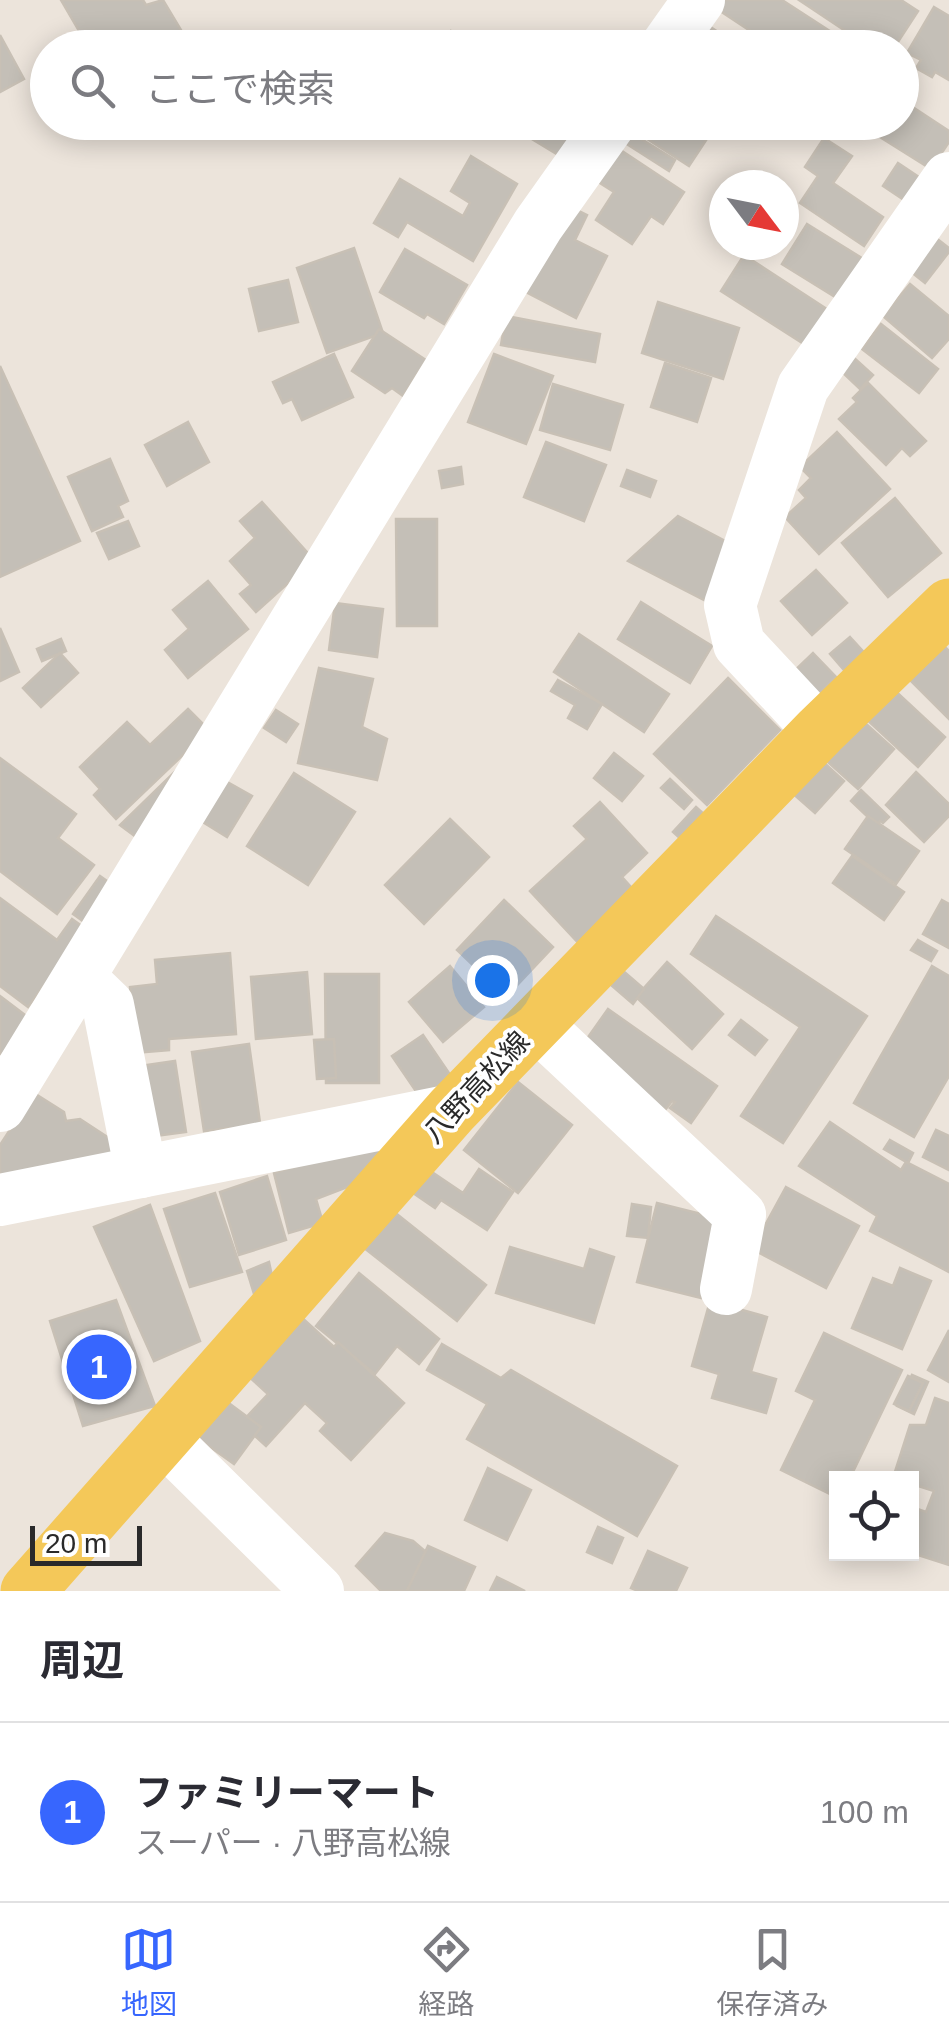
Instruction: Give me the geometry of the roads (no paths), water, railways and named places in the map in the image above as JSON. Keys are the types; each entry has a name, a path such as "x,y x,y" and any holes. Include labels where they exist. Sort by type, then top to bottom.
{"main road":[{"name":"八野高松線","path":"28,1591 452,1110 820,731 949,606"}],"street":[{"path":"678,30 699,0"},
{"path":"0,1106 538,225 598,140"},
{"path":"820,731 739,644 730,605 802,388 949,178"},
{"path":"80,978 108,1005 141,1172"},
{"path":"536,1024 740,1215 726,1289"},
{"path":"0,1200 452,1110"},
{"path":"162,1437 318,1591"}],"place":[{"name":"ファミリーマート","path":"99,1367"}]}
